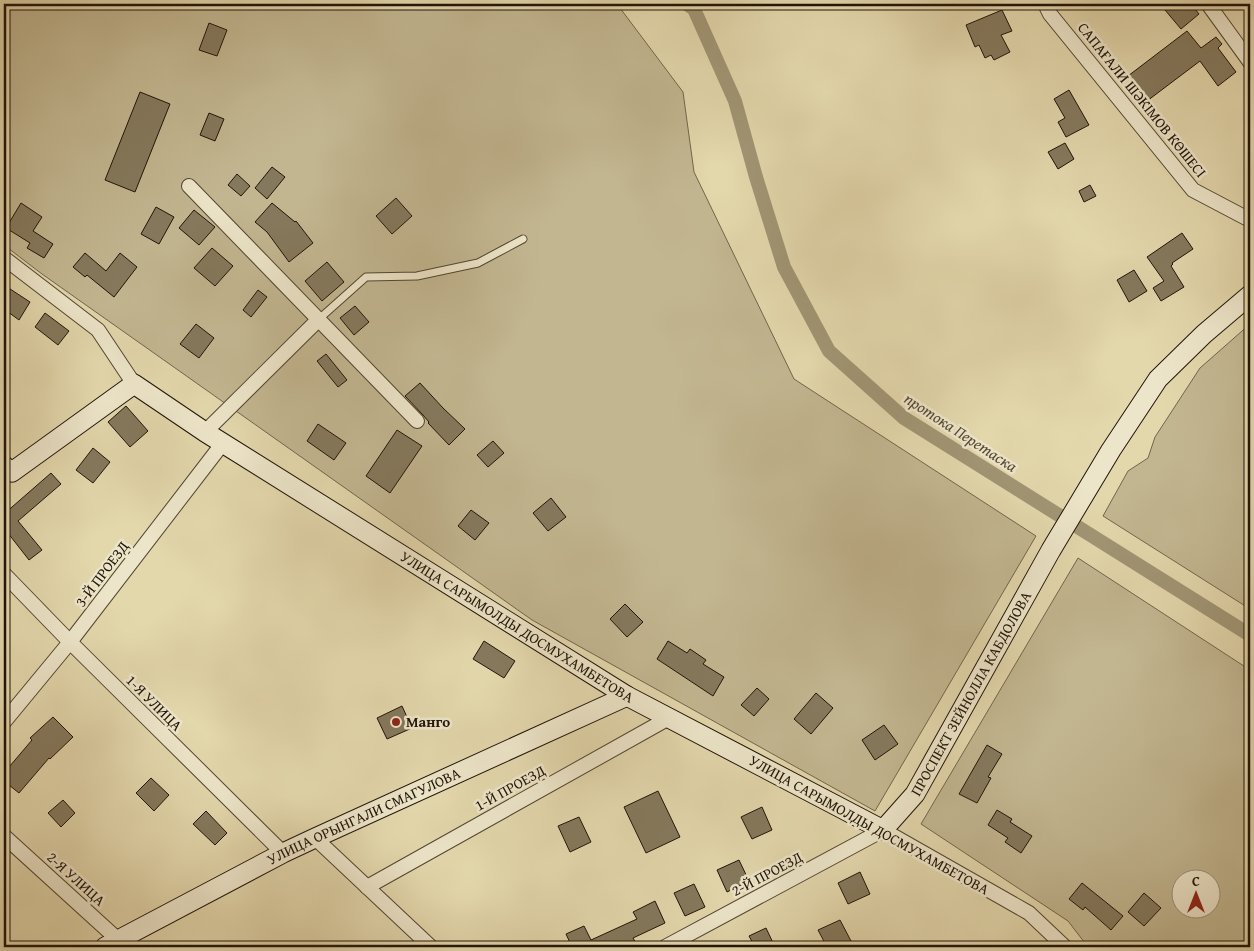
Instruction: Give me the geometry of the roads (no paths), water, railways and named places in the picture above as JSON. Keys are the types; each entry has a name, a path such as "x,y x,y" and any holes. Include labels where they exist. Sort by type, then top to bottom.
{"main road":[{"name":"ПРОСПЕКТ ЗЕЙНОЛЛА КАБДОЛОВА","path":"883,830 915,794 1051,550 1110,450 1158,379 1204,334 1250,296"},
{"name":"УЛИЦА САРЫМОЛДЫ ДОСМУХАМБЕТОВА","path":"134,384 205,432 627,696 883,830"},
{"path":"6,473 134,384"},
{"name":"УЛИЦА ОРЫНГАЛИ СМАГУЛОВА","path":"117,945 315,838 627,696"}],"street":[{"name":"САПАҒАЛИ ШӘКІМОВ КӨШЕСІ","path":"1045,4 1050,14 1193,190 1250,220"},
{"path":"1208,4 1250,62"},
{"path":"190,186 417,421"},
{"name":"УЛИЦА САРЫМОЛДЫ ДОСМУХАМБЕТОВА","path":"4,258 98,330 134,384"},
{"path":"205,432 319,319"},
{"name":"3-Й ПРОЕЗД","path":"4,722 70,642 223,443"},
{"name":"1-Я УЛИЦА","path":"4,574 283,854"},
{"name":"1-Й ПРОЕЗД","path":"367,886 669,718"},
{"name":"УЛИЦА САРЫМОЛДЫ ДОСМУХАМБЕТОВА","path":"883,830 1029,913 1065,947"},
{"name":"2-Й ПРОЕЗД","path":"665,947 883,830"},
{"name":"2-Я УЛИЦА","path":"4,836 117,945"},
{"path":"315,838 431,947"}],"lane":[{"path":"319,319 366,277 417,276 478,263 524,239"}],"waterway":[{"name":"протока Перетаска","path":"687,4 694,9 735,101 784,267 829,351 904,418 1250,635"}],"place":[{"name":"Манго","path":"396,722"}]}
